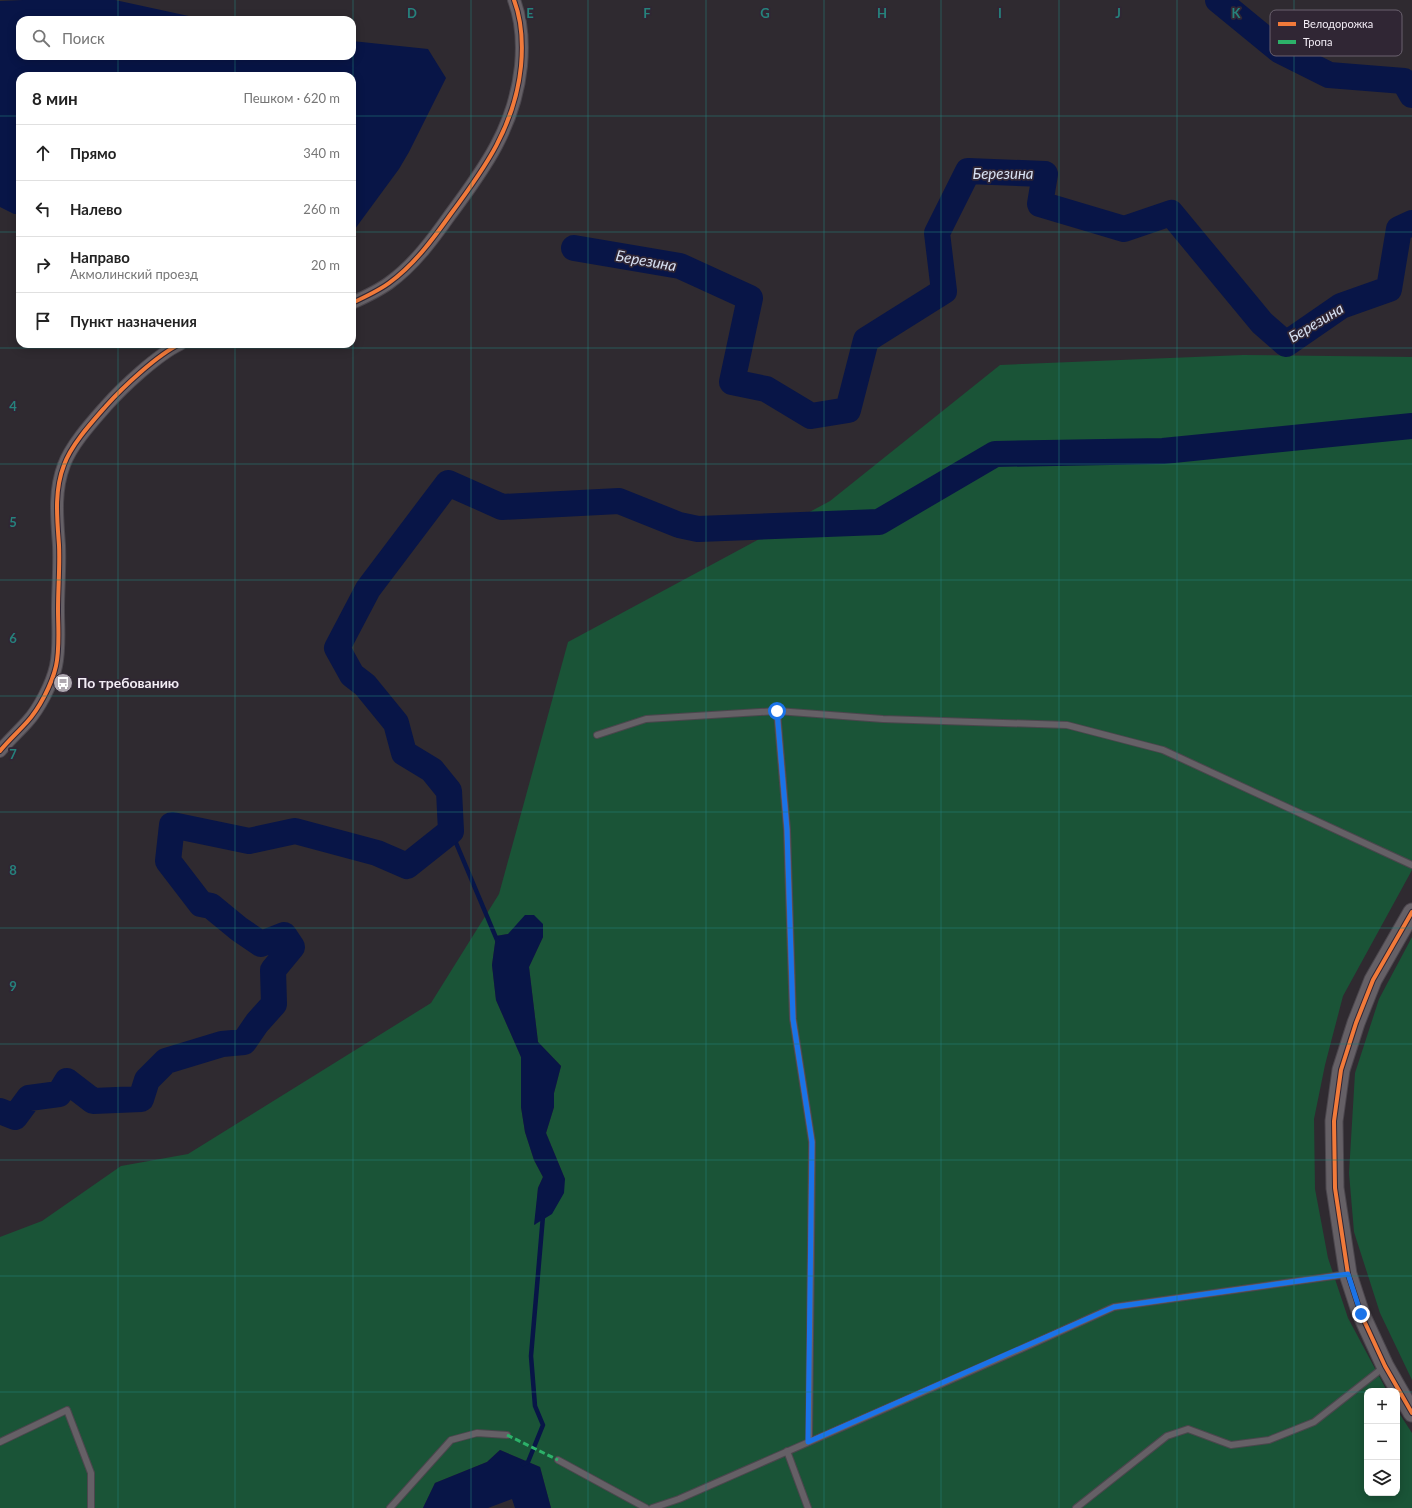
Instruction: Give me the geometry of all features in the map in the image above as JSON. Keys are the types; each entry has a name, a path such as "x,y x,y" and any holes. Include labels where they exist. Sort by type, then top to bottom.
{"street":[{"path":"356,301 390,282 426,247 468,192 491,156 512,111 519,86 522,54 521,30 514,0"},
{"path":"0,751 28,721 43,697 52,679 56,666 58,644 59,546 56,522 59,481 64,463 88,428 116,394 155,361 174,348"},
{"path":"1412,912 1373,980 1356,1023 1341,1070 1334,1121 1335,1188 1348,1274 1361,1314 1385,1366 1412,1413"}],"lane":[{"path":"778,711 787,830 793,1019 812,1142 808,1442"},
{"path":"597,735 646,719 778,711 883,719 1067,725 1163,750 1412,865"},
{"path":"652,1508 679,1499 1114,1307 1348,1274"},
{"path":"1076,1508 1167,1436 1188,1429 1231,1445 1269,1440 1314,1422 1385,1366"},
{"path":"0,1442 67,1410 91,1473 91,1508"},
{"path":"390,1508 451,1440 477,1433 507,1435"},
{"path":"787,1452 808,1508"},
{"path":"558,1460 646,1508"}],"green space":[{"path":"1243,355 1412,357 1412,870 1343,996 1325,1065 1314,1119 1315,1189 1328,1258 1348,1318 1385,1388 1364,1388 1364,1496 1400,1496 1400,1415 1412,1433 1412,1508 551,1508 540,1467 500,1450 487,1462 435,1483 423,1508 0,1508 0,1237 42,1221 121,1166 188,1154 431,1003 499,894 568,642 830,501 1000,365","holes":["508,934 543,937 529,967 538,1042 561,1066 554,1093 554,1107 546,1133 565,1179 535,1225 538,1188 543,1177 534,1160 525,1132 521,1107 521,1057 496,1000 492,965 496,936"]},
{"path":"1412,937 1412,1380 1380,1313 1354,1232 1349,1173 1355,1073 1379,999"}],"shaded area":[{"path":"115,0 189,16 16,16 16,60 356,60 356,41 428,49 446,78 399,169 356,228 356,72 16,72 16,214 14,214 0,207 0,1"},
{"path":"525,915 534,915 543,924 543,937 529,967 538,1042 561,1066 554,1093 554,1107 546,1133 565,1179 564,1193 552,1214 534,1225 538,1188 543,1177 534,1160 525,1132 521,1107 521,1057 496,1000 492,965 496,936 508,934"},
{"path":"500,1450 540,1467 551,1508 515,1508 512,1499 488,1508 423,1508 435,1483 487,1462"}],"waterway":[{"path":"1218,0 1270,43"},
{"path":"1291,56 1329,75 1404,81 1412,95"},
{"name":"Березина","path":"574,248 680,266 750,298 732,382 766,389 811,416 848,410 866,340 944,291 937,233 968,171 1045,174 1040,204 1124,229 1171,213 1262,323 1286,344 1341,306 1389,289 1399,229 1412,223"},
{"path":"0,1111 15,1117 29,1098 59,1094 67,1081 93,1101 141,1099 147,1080 166,1061 222,1044 244,1042 257,1023 274,1004 273,970 292,947 284,935 261,944 239,929 211,906 201,904 168,861 172,825 249,841 295,831 377,853 407,866 451,831 449,791 432,770 404,753 396,723 365,685 352,675 337,648 368,589 448,483 502,507 619,501 679,525 698,529 879,522 995,454 1163,451 1412,426"},
{"path":"451,831 497,940"},
{"path":"523,1464 528,1462 543,1425 535,1406 531,1356 543,1216"}],"marked path":[{"path":"507,1435 558,1460"}],"cycle path":[{"path":"356,301 385,286 415,260 463,198 496,145 512,108 518,88 521,66 521,33 519,16 514,0"},
{"path":"0,751 36,710 48,688 56,666 58,645 59,561 57,495 61,475 67,457 88,426 106,406 151,363 173,348"},
{"path":"1412,912 1373,980 1356,1023 1341,1070 1334,1121 1335,1188 1348,1274 1361,1314 1385,1366 1412,1413"}],"place":[{"name":"По требованию","path":"63,683"}],"route":[{"path":"777,711 787,830 793,1019 812,1142 808,1442 1114,1307 1348,1274 1361,1314"}]}
